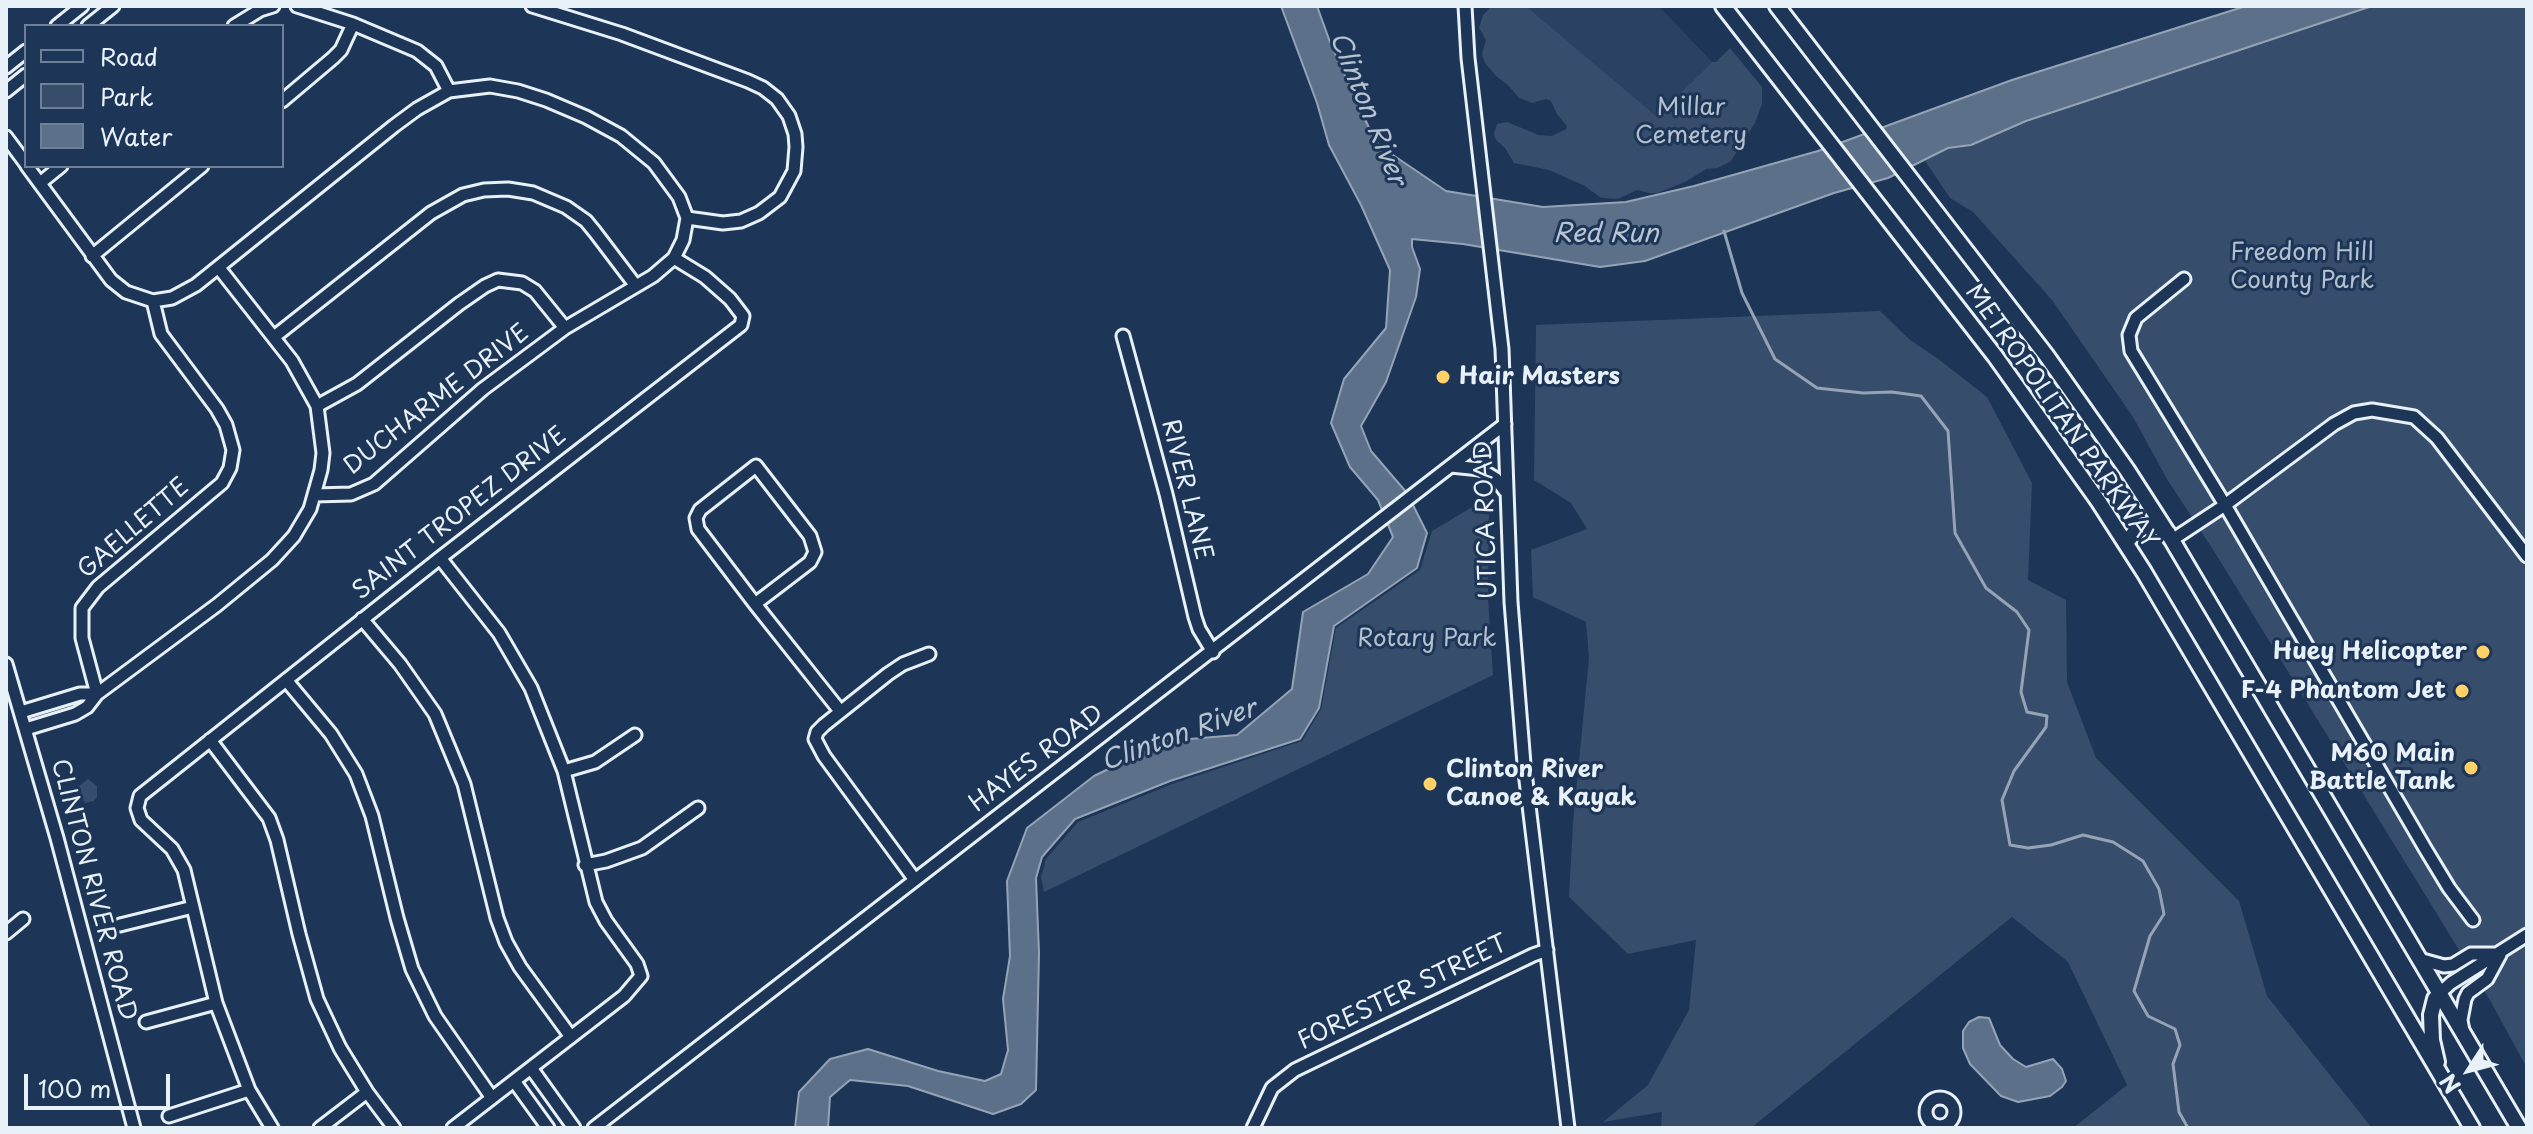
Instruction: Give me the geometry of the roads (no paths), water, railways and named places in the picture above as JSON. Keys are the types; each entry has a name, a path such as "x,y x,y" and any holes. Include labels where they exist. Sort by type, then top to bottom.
{"main road":[{"name":"METROPOLITAN PARKWAY","path":"1723,6 2039,415 2126,543 2472,1128"},
{"name":"METROPOLITAN PARKWAY","path":"1777,6 2046,355 2170,536 2519,1128"},
{"path":"2126,543 2144,527 2158,527 2170,536"},
{"path":"2440,993 2433,1006 2431,1026 2440,1074"}],"street":[{"path":"60,24 82,6"},
{"path":"90,24 113,6"},
{"path":"237,24 273,6"},
{"path":"297,6 353,24 424,55 436,66 449,91"},
{"path":"532,6 622,34 748,81 770,93 784,108 795,134 796,158 788,185 780,197 759,213 741,221 723,223 687,218"},
{"name":"UTICA ROAD","path":"1465,6 1494,264 1505,424 1505,491 1524,764 1568,1128"},
{"path":"284,99 341,50 353,24"},
{"path":"6,67 24,53"},
{"path":"6,91 24,77"},
{"path":"29,168 92,256 118,286 136,297 153,301 172,298 219,268 417,109 449,91 477,86 506,88 586,117 629,141 654,163 679,197 687,218 683,240 674,258"},
{"path":"6,137 24,161"},
{"path":"40,183 59,168"},
{"path":"92,256 200,168"},
{"path":"274,337 431,213 463,195 484,190 508,189 533,193 576,213 595,232 636,286"},
{"name":"DUCHARME DRIVE","path":"315,495 351,494 374,484 483,389 565,328 636,286 674,258"},
{"name":"SAINT TROPEZ DRIVE","path":"193,907 187,878 176,855 141,820 137,801 143,792 741,325 743,316 730,299 705,277 674,258"},
{"path":"26,729 75,714 87,707 97,694 217,605 272,560 299,529 315,495 323,453 317,406 274,337 219,268"},
{"path":"2184,279 2136,318 2129,335 2131,351 2225,505 2449,888 2473,920"},
{"path":"317,406 357,384 459,304 498,280 512,280 535,291 565,328"},
{"name":"GAELLETTE","path":"97,694 82,638 82,608 98,587 222,483 230,468 233,450 226,425 217,409 161,334 153,301"},
{"name":"RIVER LANE","path":"1123,336 1166,494 1195,617 1213,652"},
{"path":"2170,536 2225,505 2334,424 2354,413 2375,410 2414,417 2437,438 2527,556"},
{"name":"HAYES ROAD","path":"594,1128 1505,424"},
{"path":"755,604 810,562 815,552 810,536 756,466 704,506 696,518 700,533 755,604 840,711"},
{"path":"1451,466 1480,469 1496,479 1505,491"},
{"path":"440,558 499,633 519,666 564,771 585,865 600,911 637,964 641,976 624,996 453,1128"},
{"path":"362,619 400,664 435,714 464,784 497,918 506,942 527,978 571,1037"},
{"path":"915,880 816,744 817,732 840,711 896,669 929,654"},
{"name":"CLINTON RIVER ROAD","path":"6,664 134,1128"},
{"path":"286,680 331,734 356,774 372,816 412,969 435,1016 492,1098"},
{"path":"21,712 80,694 97,694"},
{"path":"564,771 595,762 635,735"},
{"path":"210,740 264,810 274,829 317,999 340,1048 394,1128"},
{"path":"585,865 642,848 698,808"},
{"path":"120,925 193,907 216,1003 249,1090 272,1128"},
{"path":"6,933 23,919"},
{"path":"2440,993 2527,935"},
{"name":"FORESTER STREET","path":"1253,1128 1272,1088 1280,1080 1309,1063 1547,950"},
{"path":"2419,959 2444,966 2453,965 2471,954 2500,954"},
{"path":"2463,1033 2461,1020 2465,999 2468,993 2487,979 2500,954"},
{"path":"146,1022 216,1003"},
{"path":"531,1068 574,1128"},
{"path":"514,1081 548,1128"},
{"path":"169,1116 249,1090"},
{"path":"320,1128 367,1092"},
{"path":"1937,1097 1946,1099 1953,1106 1954,1115 1942,1127 1928,1124 1925,1111 1929,1102 1937,1097"}],"water":[{"name":"Red Run","path":"1281,6 1317,6 1375,141 1390,153 1446,191 1543,207 1626,202 1818,151 2012,80 2246,6 2372,6 2026,121 1971,145 1948,148 1888,178 1834,193 1645,261 1600,267 1463,244 1412,239 1420,269 1416,297 1386,382 1361,426 1371,451 1407,493 1427,533 1417,568 1334,626 1319,708 1300,739 1170,781 1075,819 1042,857 1036,878 1039,953 1036,1090 1021,1104 993,1114 908,1086 850,1080 830,1097 828,1128 795,1128 799,1092 830,1059 868,1049 938,1071 985,1081 1001,1074 1008,1050 1003,999 1010,956 1007,881 1027,828 1094,776 1166,741 1237,735 1292,689 1303,612 1368,574 1393,537 1378,500 1350,467 1331,423 1344,379 1386,328 1390,270 1361,205 1329,145"},
{"path":"1979,1017 1989,1018 2000,1045 2026,1067 2053,1059 2062,1069 2066,1081 2062,1087 2050,1096 2018,1102 2001,1096 1970,1064 1963,1048 1963,1031 1969,1022"}],"waterway":[{"path":"1724,231 1742,293 1775,359 1817,388 1921,396 1948,431 1955,533 1986,588 2017,612 2029,630 2021,692 2027,712 2047,716 2046,727 2014,771 2002,800 2010,845 2028,848 2051,845 2083,835 2113,842 2143,861 2159,889 2164,914 2150,936 2134,991 2148,1016 2175,1029 2180,1045 2173,1064 2179,1112 2188,1128"}],"place":[{"name":"Hair Masters","path":"1443,377"},
{"name":"Huey Helicopter","path":"2483,652"},
{"name":"F-4 Phantom Jet","path":"2462,691"},
{"name":"M60 Main Battle Tank","path":"2471,768"},
{"name":"Clinton River Canoe & Kayak","path":"1430,784"}],"park label":[{"name":"Millar Cemetery","path":"1691,122"},
{"name":"Freedom Hill County Park","path":"2302,267"},
{"name":"Rotary Park","path":"1427,639"}],"water label":[{"name":"Clinton River","path":"1367,109"},
{"name":"Clinton River","path":"1179,736"}]}
